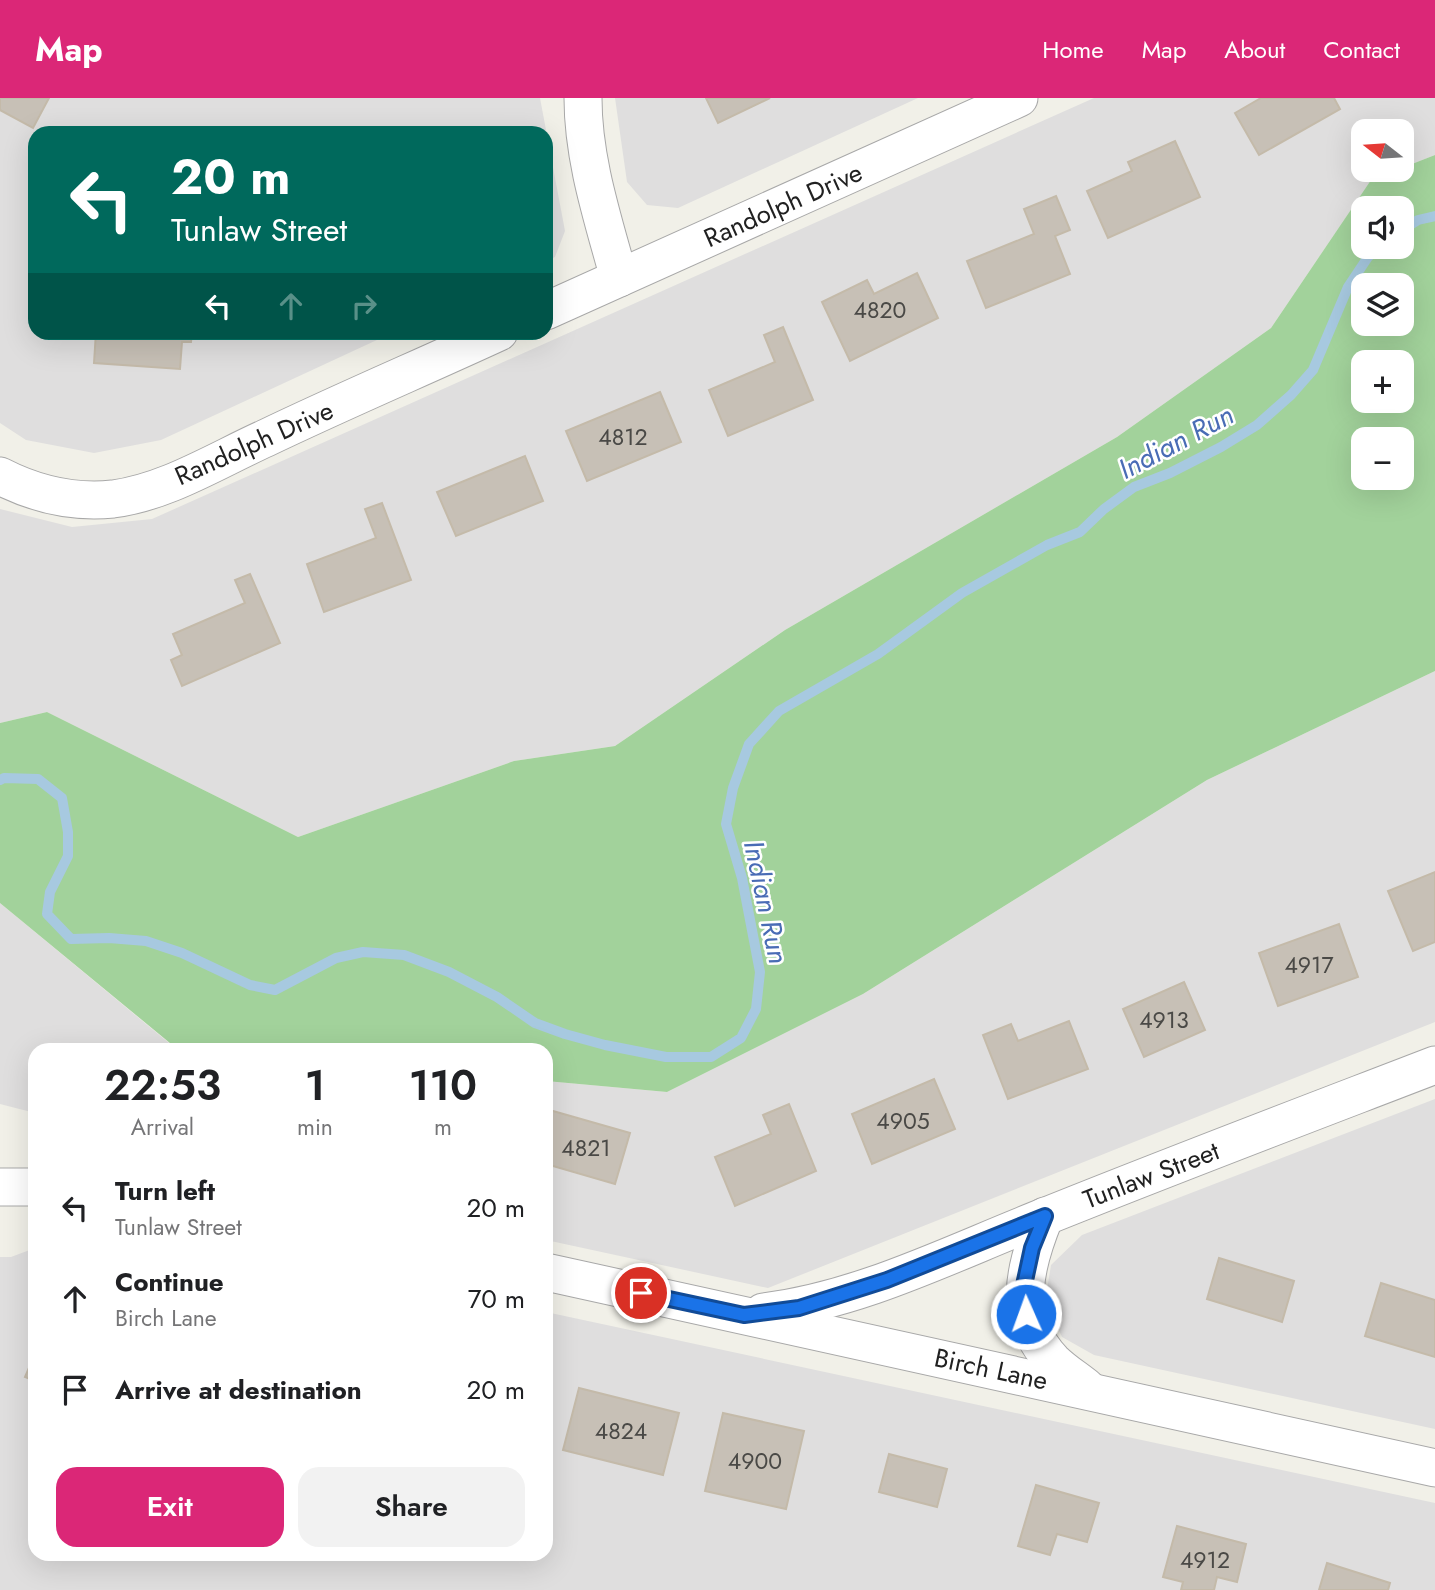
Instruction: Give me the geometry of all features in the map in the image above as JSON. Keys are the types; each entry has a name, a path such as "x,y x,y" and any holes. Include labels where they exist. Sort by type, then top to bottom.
{"street":[{"path":"583,98 583,129 590,167 619,278"},
{"name":"Randolph Drive","path":"553,308 1019,98"},
{"name":"Randolph Drive","path":"0,476 17,485 48,495 81,500 114,499 153,488 189,475 482,340"},
{"name":"Tunlaw Street","path":"744,1315 799,1308 887,1280 1435,1065"},
{"path":"0,1187 28,1187"},
{"path":"1045,1216 1032,1248 1024,1285 1026,1314 1037,1341 1054,1363 1091,1391"},
{"name":"Birch Lane","path":"553,1274 1435,1468"}],"shaded area":[{"path":"0,98 540,98 545,126 28,126 28,340 377,340 161,440 94,453 26,440 0,423"},
{"path":"615,98 918,98 678,208 647,205 627,182"},
{"path":"1094,98 1435,98 1435,155 1414,163 1414,119 1351,119 1351,182 1370,182 1360,196 1351,196 1351,210 1271,328 1117,437 785,630 615,746 514,761 298,837 47,712 0,723 0,509 72,527 152,519"},
{"path":"553,167 565,231 553,258"},
{"path":"1435,671 1435,1022 768,1288 553,1242 553,1082 667,1092 863,994 1207,780"},
{"path":"0,903 169,1043 28,1043 28,1111 0,1104"},
{"path":"1435,1099 1435,1429 1094,1355 1062,1337 1045,1302 1051,1265 1082,1235"},
{"path":"28,1251 28,1561 553,1561 553,1314 1435,1503 1435,1590 0,1590 0,1257 11,1257"}],"green space":[{"path":"1435,155 1435,671 1207,780 863,994 667,1092 553,1082 553,1043 170,1043 0,903 0,723 47,712 298,837 514,761 615,746 785,630 1117,437 1271,328 1351,210 1351,259 1414,259 1414,196 1360,196 1370,182 1414,182 1414,163"}],"building":[{"path":"0,98 49,98 34,126 0,110"},
{"path":"706,98 770,98 718,123"},
{"path":"1261,98 1334,98 1340,109 1259,155 1235,113"},
{"path":"1175,141 1200,197 1108,238 1087,191 1132,171 1128,162"},
{"path":"1056,196 1070,230 1055,236 1070,274 986,308 967,261 1034,234 1024,209"},
{"path":"917,273 938,318 850,361 822,302 867,280 874,294"},
{"path":"783,327 813,400 728,436 709,390 775,362 764,335"},
{"path":"95,340 191,340 182,342 180,369 94,363"},
{"path":"660,392 681,442 587,481 566,431"},
{"path":"525,456 543,501 456,536 437,492"},
{"path":"382,503 411,580 324,612 307,564 376,538 365,509"},
{"path":"250,574 280,643 182,686 171,660 182,655 173,634 245,603 235,580"},
{"path":"1435,872 1435,942 1413,951 1388,891"},
{"path":"1339,924 1358,977 1278,1006 1259,953"},
{"path":"1184,982 1205,1030 1144,1057 1123,1009"},
{"path":"1069,1021 1088,1069 1008,1099 983,1035 1011,1024 1018,1041"},
{"path":"934,1079 955,1129 872,1164 852,1114"},
{"path":"789,1104 816,1171 735,1206 715,1157 771,1134 763,1115"},
{"path":"553,1111 630,1133 615,1184 553,1166"},
{"path":"1219,1258 1294,1281 1282,1322 1207,1299"},
{"path":"1381,1283 1435,1300 1435,1357 1365,1336"},
{"path":"579,1388 679,1413 663,1475 563,1450"},
{"path":"723,1413 804,1431 786,1509 705,1491"},
{"path":"889,1454 947,1469 937,1507 879,1492"},
{"path":"1036,1485 1099,1503 1087,1542 1057,1534 1050,1555 1018,1546"},
{"path":"1177,1526 1246,1544 1237,1582 1217,1577 1214,1590 1181,1590 1183,1582 1163,1577"},
{"path":"1327,1563 1390,1583 1388,1590 1319,1590"}],"waterway":[{"name":"Indian Run","path":"1414,222 1435,216"},
{"name":"Indian Run","path":"0,780 38,779 62,798 68,832 68,856 50,892 47,914 71,939 146,941 182,953 250,985 275,990 336,958 363,952 404,955 449,972 497,997 535,1023 565,1034 666,1057 711,1057 741,1038 756,1009 760,972 742,878 726,824 733,788 749,744 779,711 878,654 962,593 1047,545 1080,532 1104,509 1134,487 1170,473 1257,425 1291,395 1313,370 1348,287 1367,259"}],"route":[{"path":"641,1293 744,1315 799,1308 887,1280 1045,1216 1032,1248 1024,1285 1026,1314"}]}
